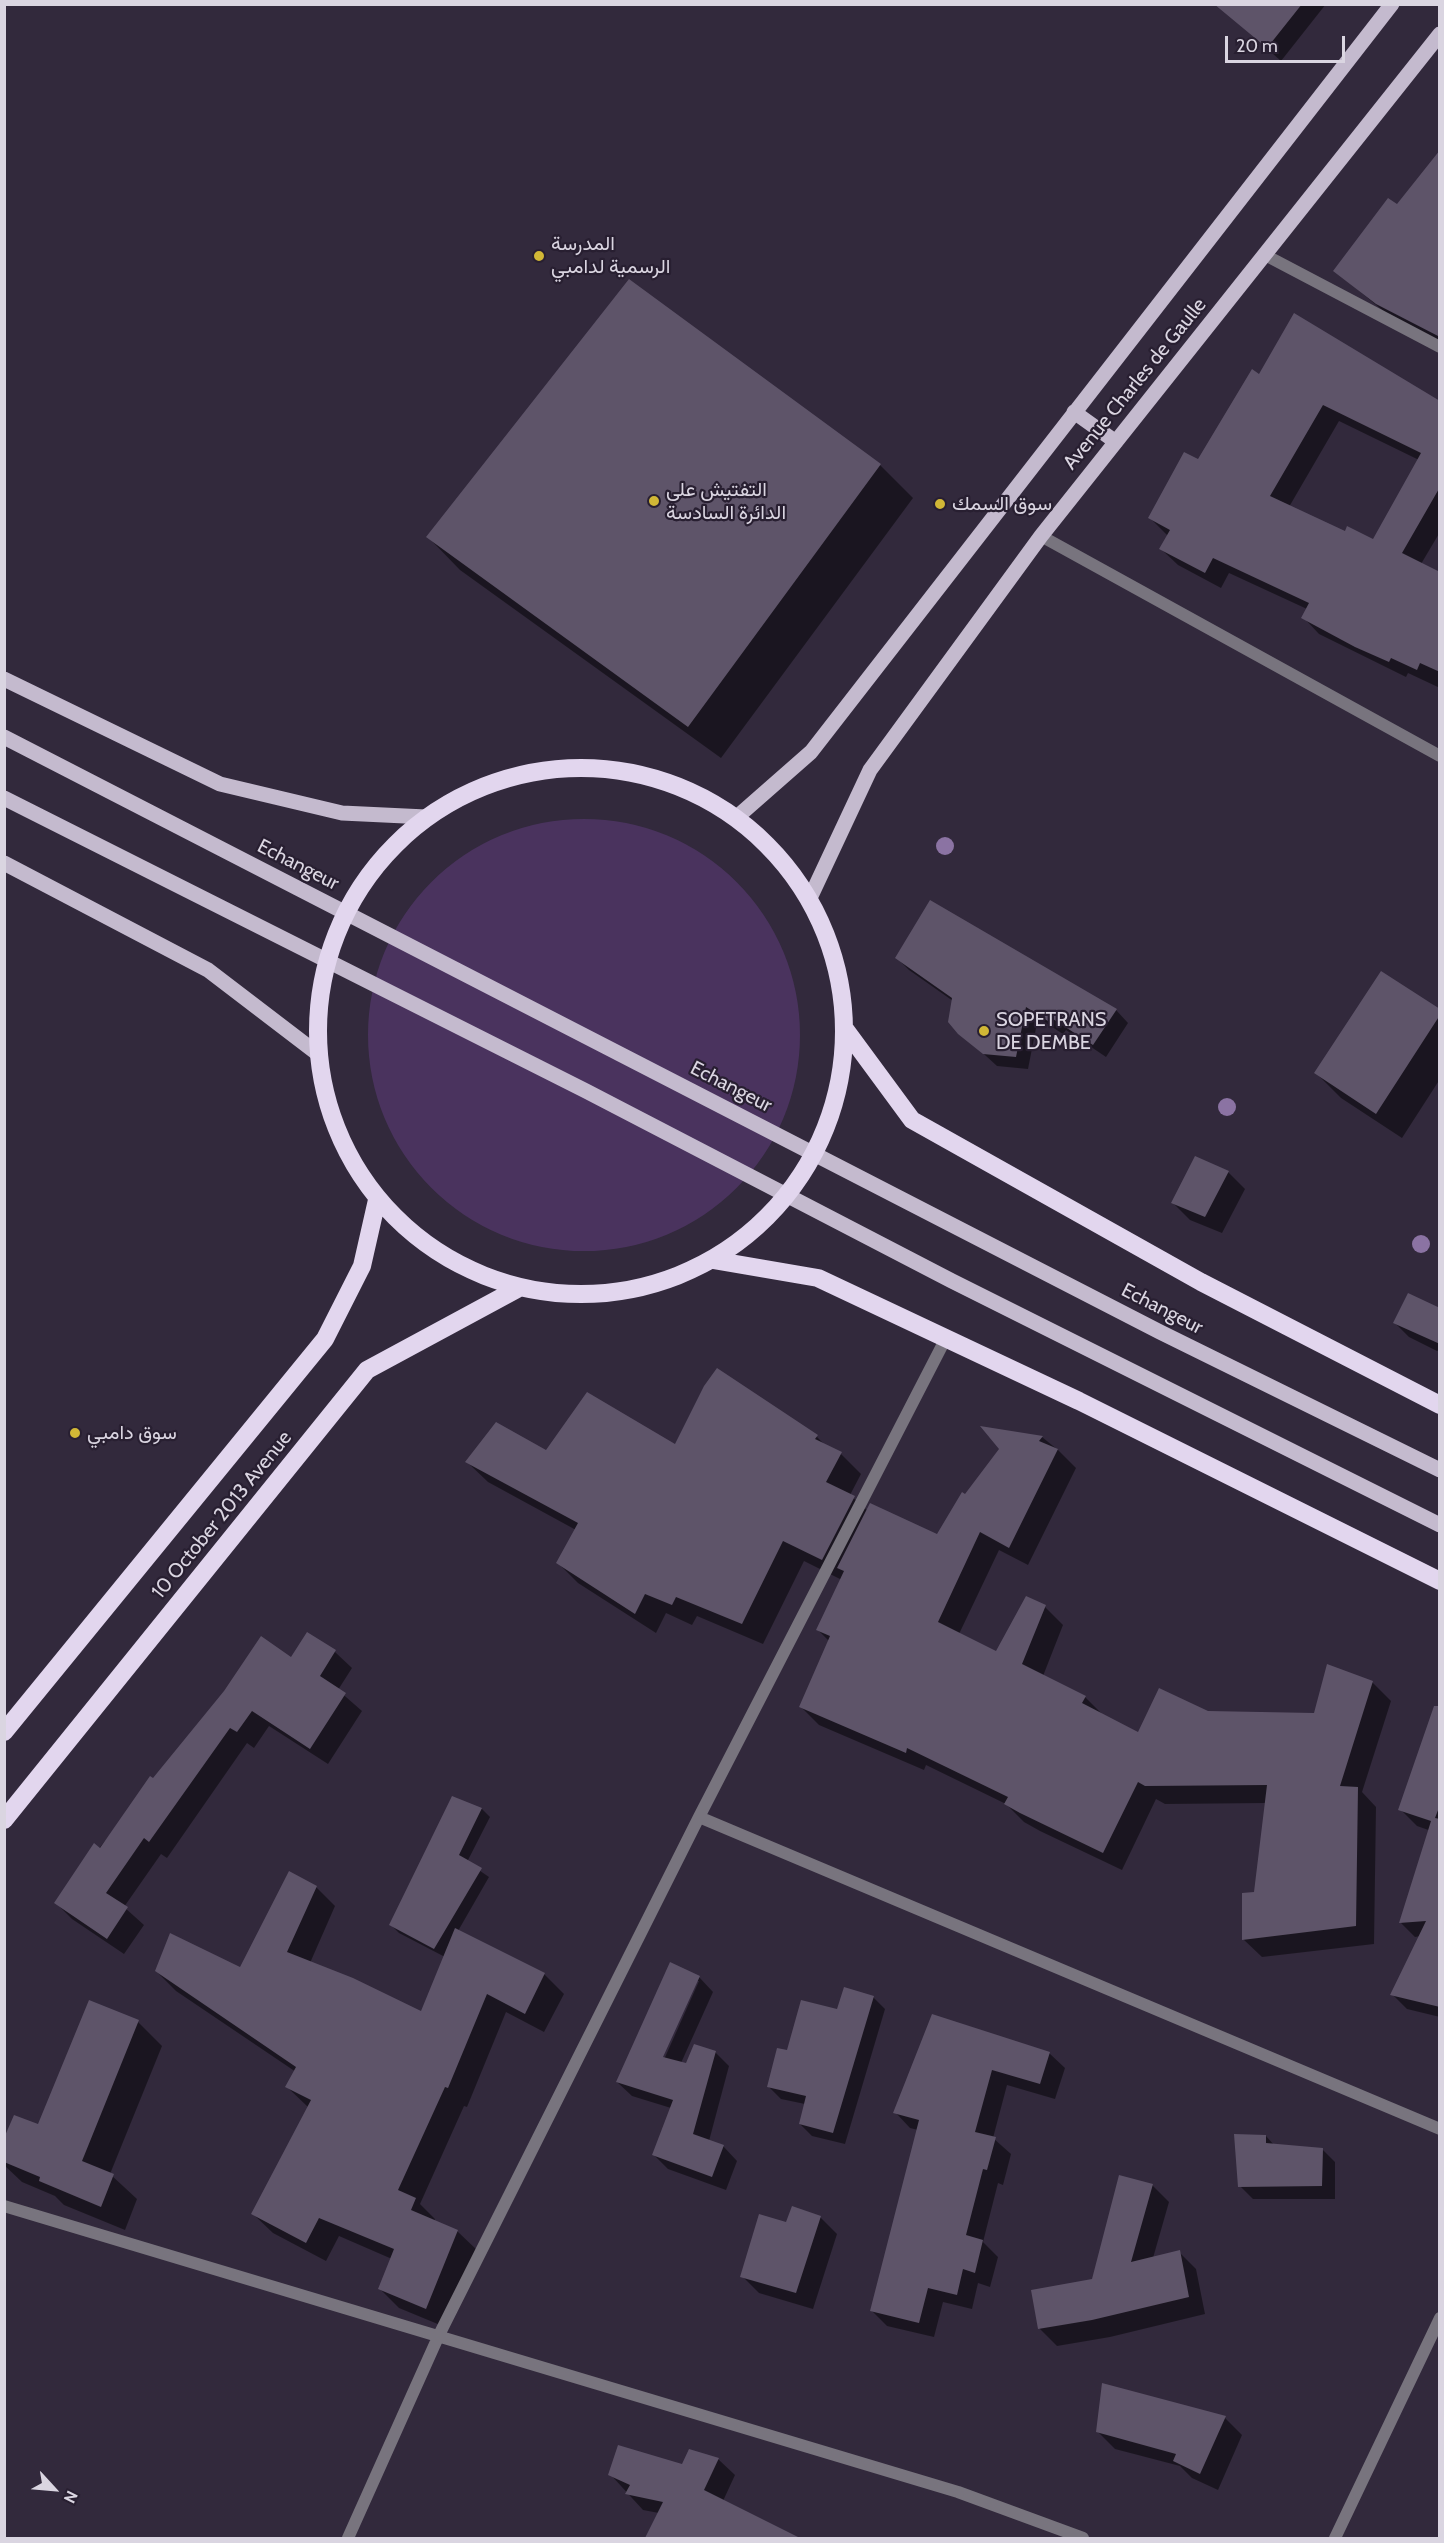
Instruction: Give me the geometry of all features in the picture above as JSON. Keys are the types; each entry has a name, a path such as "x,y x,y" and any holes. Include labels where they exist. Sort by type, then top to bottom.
{"highway":[{"path":"582,766 664,779 737,817 778,853 810,898 833,950 841,983 845,1029 837,1093 815,1154 771,1214 713,1260 667,1282 618,1294 567,1296 517,1288 440,1256 377,1200 348,1156 332,1117 318,1054 318,1006 328,958 345,913 380,860 426,817 500,779 582,766"},
{"path":"845,1029 912,1120 1201,1282 1440,1405"},
{"name":"10 October 2013 Avenue","path":"4,1732 325,1339 362,1266 377,1200"},
{"path":"713,1260 818,1278 946,1338 1440,1581"},
{"name":"10 October 2013 Avenue","path":"4,1820 367,1370 517,1288"}],"main road":[{"name":"Avenue Charles de Gaulle","path":"737,817 811,752 1392,4"},
{"name":"Avenue Charles de Gaulle","path":"810,898 870,770 1041,536 1440,34"},
{"path":"1074,412 1116,441"},
{"path":"4,679 220,784 342,813 426,817"},
{"name":"Echangeur","path":"4,737 1160,1332 1440,1470"},
{"path":"4,798 586,1091 952,1281 1440,1525"},
{"path":"4,863 208,970 318,1054"}],"street":[{"path":"1265,255 1440,347"},
{"path":"1041,536 1440,756"},
{"path":"348,2538 438,2335 699,1817 946,1338"},
{"path":"699,1817 1440,2129"},
{"path":"4,2206 958,2492 1083,2538"},
{"path":"1335,2538 1440,2318"}],"shaded area":[{"path":"584,819 626,823 667,835 704,855 737,882 764,915 784,952 796,993 800,1035 796,1077 784,1118 764,1155 737,1188 704,1215 667,1235 626,1247 584,1251 542,1247 501,1235 464,1215 431,1188 404,1155 384,1118 372,1077 368,1035 372,993 384,952 404,915 431,882 464,855 501,835 542,823"}],"building":[{"path":"1214,4 1302,4 1267,48"},
{"path":"1440,150 1440,337 1376,304 1333,271 1388,198 1397,204"},
{"name":"التفتيش على الدائرة السادسة","path":"629,279 881,464 688,727 426,537"},
{"path":"1294,313 1440,401 1440,487 1402,553 1440,572 1440,672 1420,663 1417,670 1391,658 1389,662 1355,647 1301,618 1309,603 1213,558 1205,573 1159,549 1170,530 1148,518 1184,452 1198,459 1252,369 1259,374","holes":["1323,405 1421,453 1373,539 1347,526 1345,531 1270,496"]},
{"path":"930,900 1117,1009 1093,1045 1053,1019 1051,1023 1026,1007 1016,1057 983,1054 958,1034 948,1022 952,998 895,958"},
{"path":"1381,971 1440,1009 1440,1015 1376,1114 1314,1073"},
{"path":"1195,1156 1229,1171 1205,1217 1171,1203"},
{"path":"1408,1293 1440,1308 1440,1344 1393,1323"},
{"path":"717,1368 818,1435 815,1439 842,1452 826,1482 855,1496 822,1560 783,1541 742,1624 676,1597 672,1605 645,1594 635,1614 556,1563 578,1523 465,1462 496,1422 546,1450 587,1392 675,1444 704,1386"},
{"path":"980,1426 1043,1436 1039,1441 1058,1449 1009,1548 980,1532 938,1622 996,1651 1026,1596 1046,1605 1022,1664 1086,1696 1082,1703 1138,1732 1159,1688 1208,1711 1314,1713 1327,1664 1373,1681 1340,1786 1358,1787 1356,1926 1242,1940 1242,1893 1254,1892 1267,1785 1145,1786 1138,1782 1103,1853 1004,1804 1008,1797 907,1748 906,1753 799,1707 830,1636 816,1630 844,1571 837,1568 870,1503 937,1534 962,1492 965,1494 999,1449"},
{"path":"307,1632 336,1650 320,1676 346,1693 310,1749 252,1711 237,1732 230,1728 149,1842 144,1838 106,1893 128,1907 107,1939 54,1903 94,1843 100,1848 150,1776 153,1778 224,1691 261,1636 291,1657"},
{"path":"1434,1706 1440,1706 1440,1805 1435,1818 1440,1819 1440,2007 1390,1995 1426,1921 1399,1923 1431,1821 1398,1810"},
{"path":"452,1796 482,1808 459,1855 482,1868 434,1949 389,1925"},
{"path":"289,1871 317,1886 287,1952 353,1978 421,2011 455,1928 545,1973 525,2014 487,1994 448,2088 445,2087 398,2190 416,2198 411,2210 458,2230 426,2309 378,2289 394,2249 319,2218 306,2243 251,2214 311,2100 285,2087 296,2067 155,1971 170,1933 240,1967"},
{"path":"670,1962 700,1976 663,2057 686,2063 694,2044 716,2051 693,2134 724,2145 712,2177 652,2155 673,2100 616,2082"},
{"path":"844,1987 874,1996 833,2133 799,2124 806,2096 767,2087 777,2048 787,2050 801,2000 837,2009"},
{"path":"89,2000 139,2020 82,2161 114,2174 101,2207 39,2181 40,2177 4,2162 4,2138 14,2115 38,2124"},
{"path":"932,2014 1050,2052 1040,2084 992,2070 975,2132 996,2137 987,2170 983,2169 966,2235 983,2240 975,2273 963,2269 957,2295 928,2288 919,2323 870,2311 919,2120 893,2113"},
{"path":"1234,2134 1266,2135 1266,2143 1323,2148 1322,2186 1238,2187"},
{"path":"1119,2175 1153,2184 1131,2262 1180,2250 1189,2297 1092,2320 1038,2329 1031,2290 1092,2279"},
{"path":"792,2206 821,2216 796,2293 740,2277 759,2214 786,2222"},
{"path":"1102,2383 1226,2416 1200,2474 1173,2461 1176,2454 1096,2432"},
{"path":"618,2445 682,2464 689,2449 719,2458 704,2490 800,2538 645,2538 663,2502 625,2494 630,2485 608,2475"}],"place":[{"name":"المدرسة الرسمية لدامبي","path":"539,256"},
{"name":"التفتيش على الدائرة السادسة","path":"654,501"},
{"name":"سوق السمك","path":"940,504"},
{"name":"SOPETRANS DE DEMBE","path":"984,1031"},
{"name":"سوق دامبي","path":"75,1433"}]}
